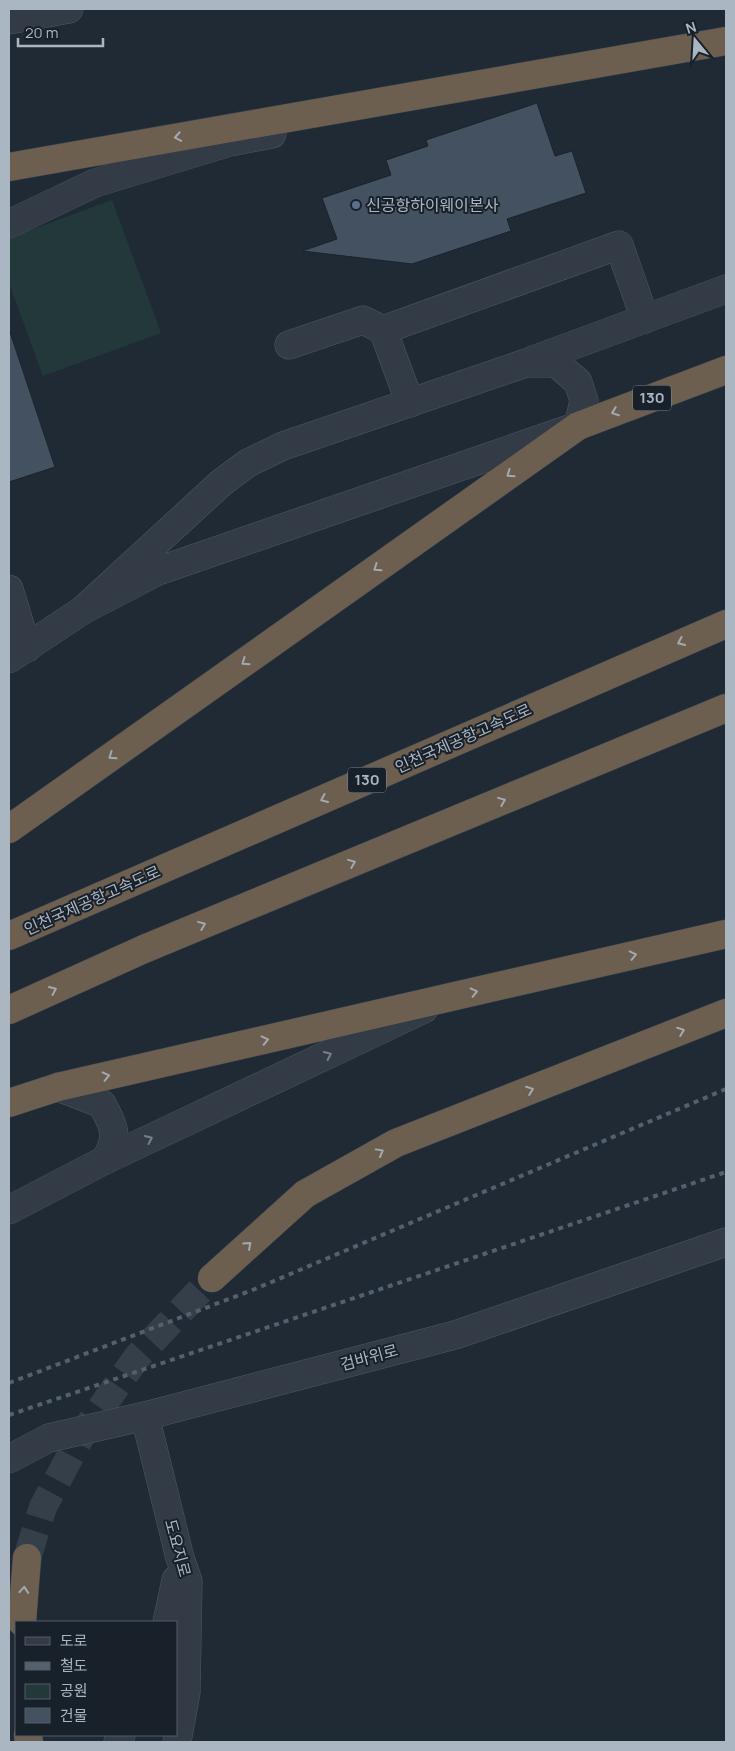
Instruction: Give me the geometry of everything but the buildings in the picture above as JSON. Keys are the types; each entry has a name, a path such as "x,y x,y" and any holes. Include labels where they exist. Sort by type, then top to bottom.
{"highway":[{"path":"9,167 726,41"},
{"name":"130","path":"9,830 578,426 726,370"},
{"name":"인천국제공항고속도로","path":"9,936 726,624"},
{"path":"9,1010 144,949 726,708"},
{"path":"9,1103 58,1087 726,934"},
{"path":"212,1278 305,1194 396,1143 726,1013"},
{"path":"22,1621 27,1558"}],"street":[{"path":"9,20 69,9"},
{"path":"9,224 95,182 230,142 666,60 726,52"},
{"path":"383,330 619,245 645,318"},
{"path":"83,610 220,483 248,464 283,446 526,363 726,289"},
{"path":"289,345 363,320 383,330 410,403"},
{"path":"9,589 18,654 83,610 158,571 578,426 584,401 578,382 556,363 526,363"},
{"path":"9,1210 105,1160 448,998"},
{"path":"58,1087 102,1104 113,1125 115,1144 105,1160"},
{"name":"검바위로","path":"9,1459 49,1438 144,1416 454,1335 726,1242"},
{"name":"도요지로","path":"144,1416 180,1558 188,1581 186,1692 177,1742"},
{"path":"166,1621 180,1558"}],"green space":[{"path":"112,200 161,333 43,376 9,283 9,238"}],"tunnel":[{"path":"27,1558 43,1507 81,1436 138,1356 212,1278"}],"railway":[{"path":"9,1383 255,1289 726,1089"},
{"path":"9,1415 726,1172"}],"place":[{"name":"신공항하이웨이본사","path":"356,205"}]}
